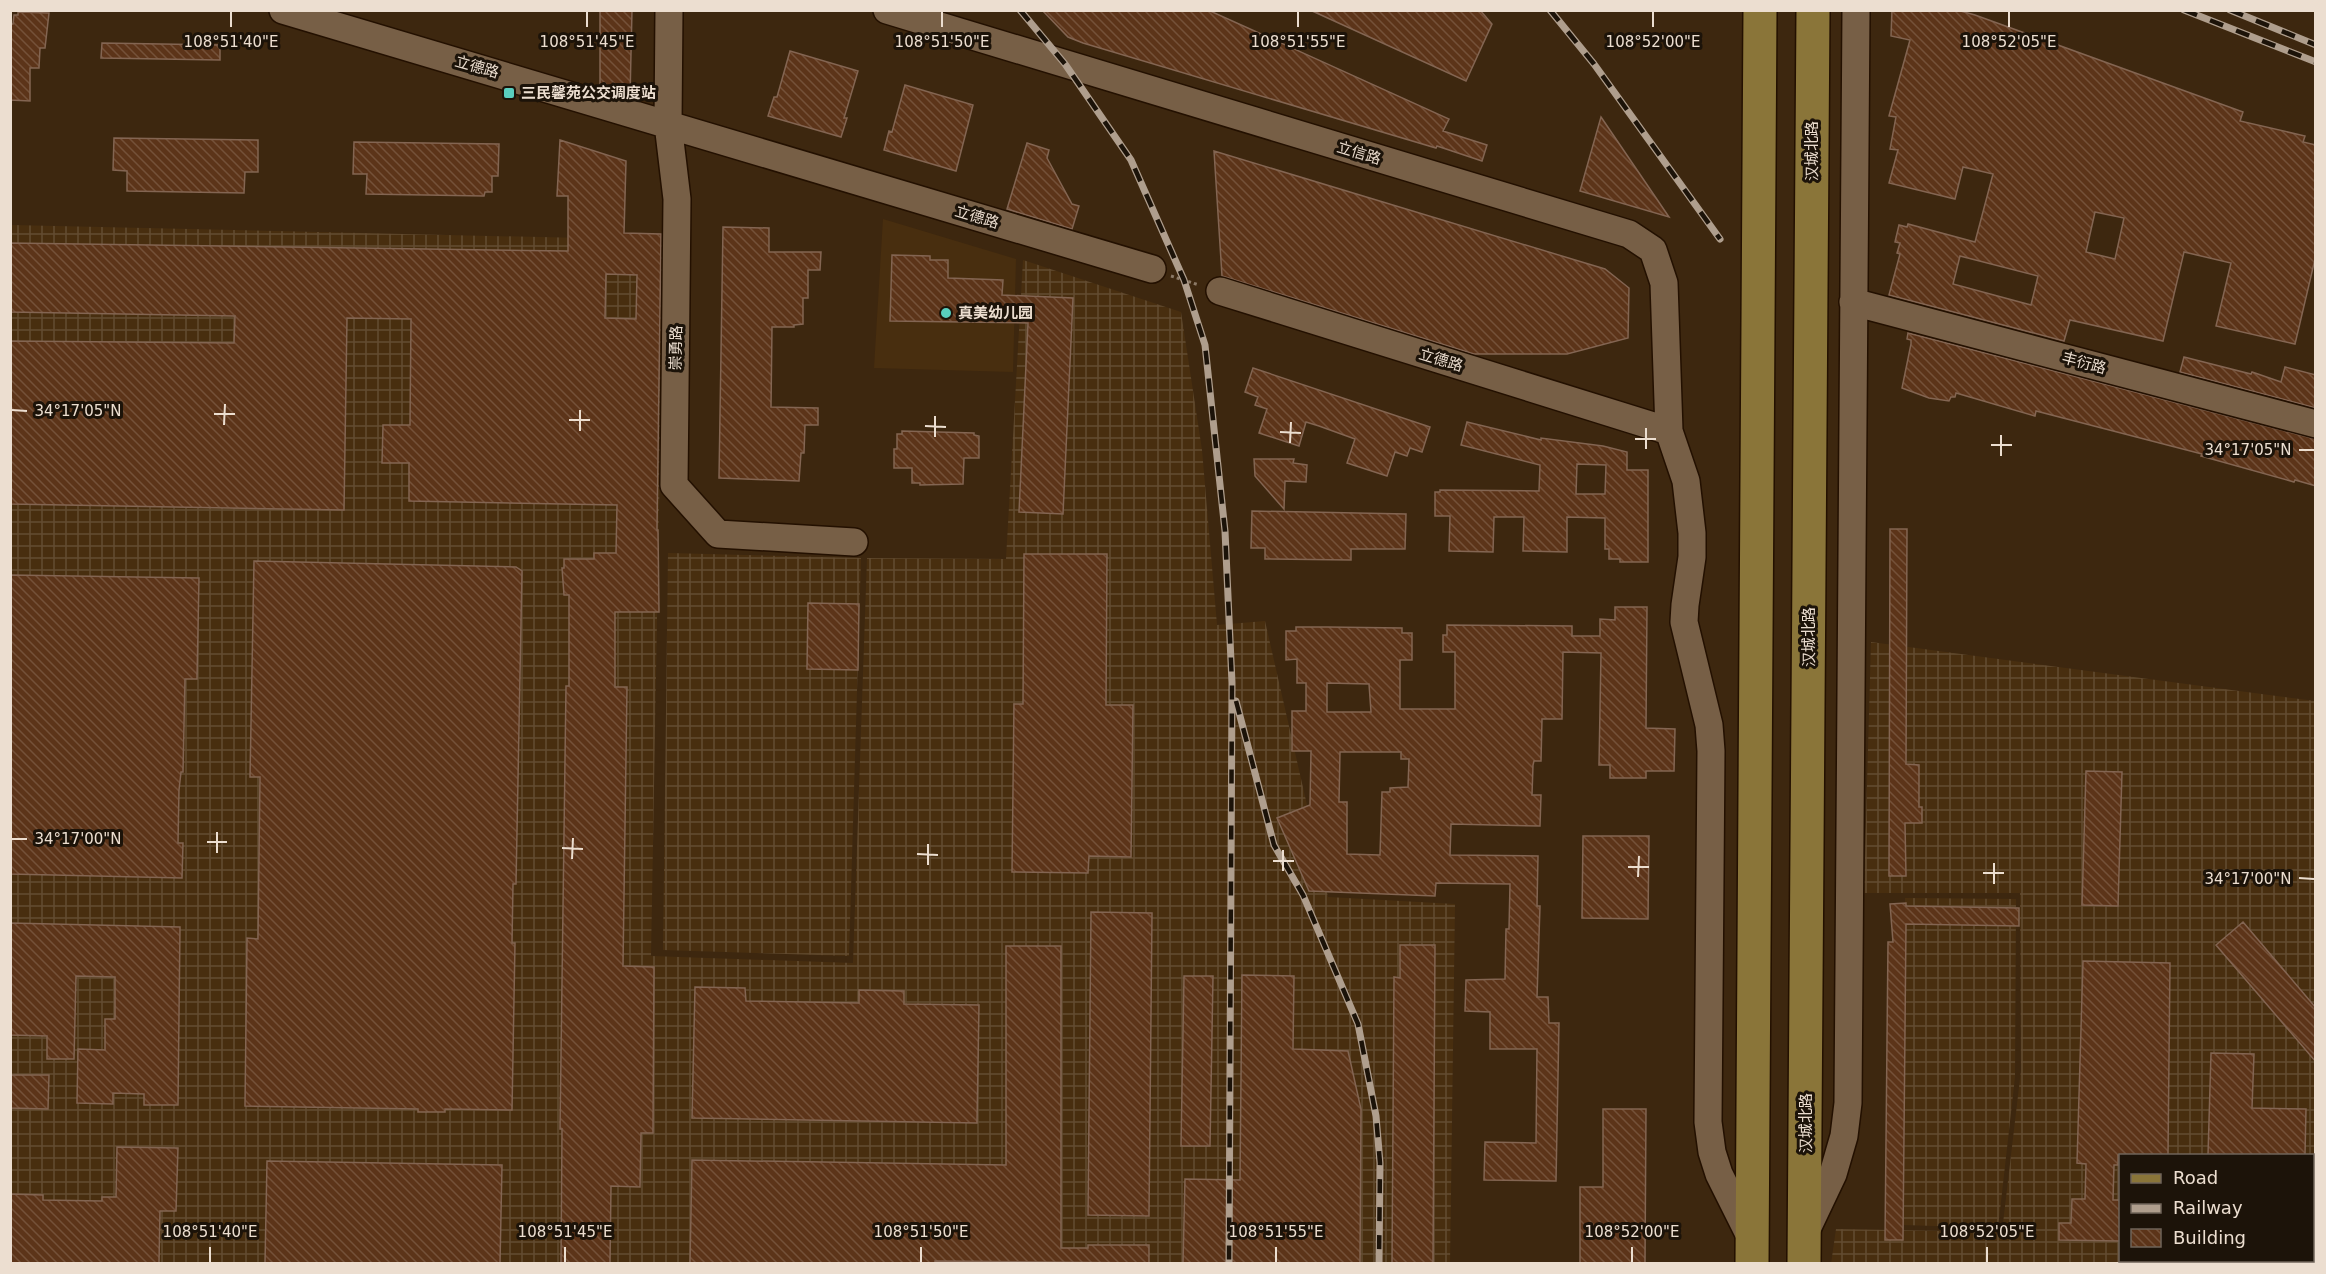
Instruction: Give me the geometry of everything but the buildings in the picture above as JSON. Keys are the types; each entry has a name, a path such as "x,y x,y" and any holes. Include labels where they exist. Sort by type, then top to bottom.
{"main road":[{"path":"1752,1252 1760,10"},
{"name":"汉城北路","path":"1804,1249 1813,10"}],"street":[{"name":"立德路","path":"283,10 1152,269"},
{"name":"崇勇路","path":"669,10 668,124 677,199 674,485 718,534 854,542"},
{"name":"立信路","path":"887,10 1629,234 1653,250 1664,283 1669,431 1686,481 1690,509 1692,557 1684,622 1708,725 1711,752 1707,1122 1712,1152 1719,1174 1752,1252"},
{"path":"1804,1249 1833,1174 1844,1136 1848,1103 1856,10"},
{"name":"立德路","path":"1220,291 1669,431"},
{"name":"丰衍路","path":"1853,302 2316,424"}],"path":[{"path":"1152,269 1220,291"}],"shaded area":[{"name":"真美幼儿园","path":"883,219 1016,259 1013,372 874,368"},
{"path":"11,225 669,240 659,506 651,956 853,963 867,558 1006,559 1023,260 1181,312 1202,450 1217,625 1265,621 1328,897 1455,904 1450,1263 11,1264"},
{"path":"668,553 861,558 849,956 663,950"},
{"path":"1871,642 2315,701 2315,1263 1831,1264 1836,1229 2002,1232 2021,1070 2020,893 1864,893"},
{"path":"1905,898 2016,899 2015,1077 1998,1228 1904,1225"}],"railway":[{"path":"1020,10 1065,64 1131,160 1184,280 1205,345 1225,531 1232,683 1229,1264"},
{"path":"1550,10 1594,64 1720,239"},
{"path":"2184,10 2316,62"},
{"path":"2230,10 2316,45"},
{"path":"1236,701 1274,845 1303,895 1358,1024 1376,1116 1380,1163 1379,1264"}],"place":[{"name":"三民馨苑公交调度站","path":"509,93"},
{"name":"真美幼儿园","path":"946,313"}]}
